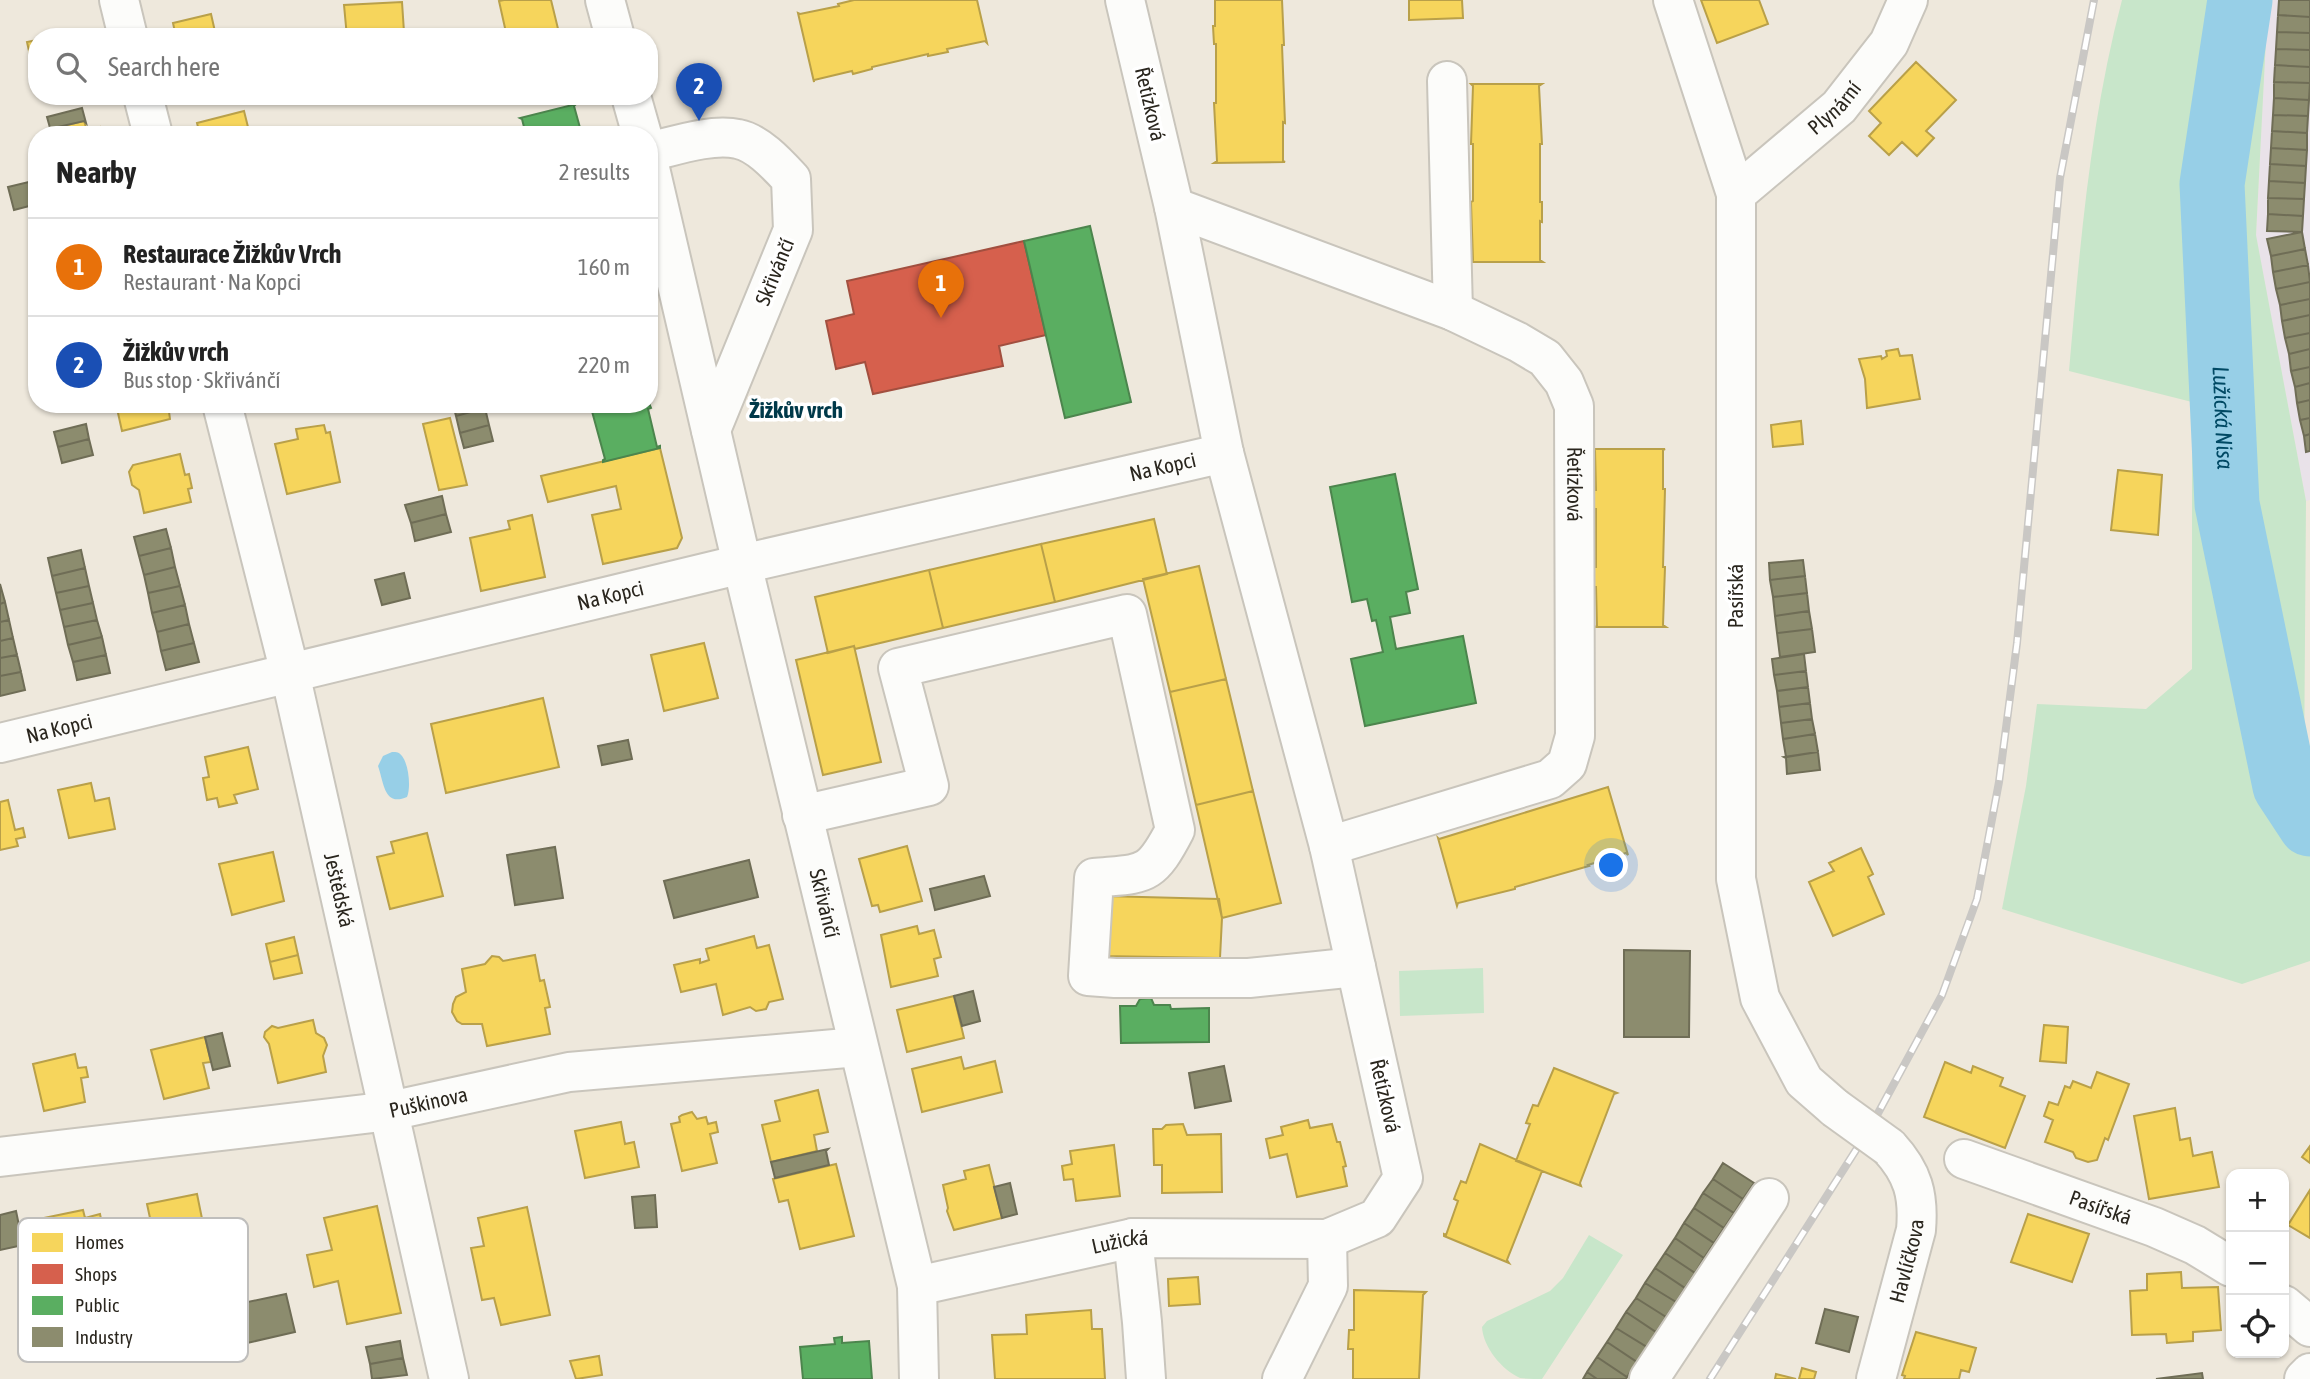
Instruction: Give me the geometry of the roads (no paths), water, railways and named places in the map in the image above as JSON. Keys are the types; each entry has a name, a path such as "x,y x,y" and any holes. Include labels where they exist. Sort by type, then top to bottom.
{"street":[{"path":"119,0 126,28"},
{"path":"605,0 613,28"},
{"name":"Řetízková","path":"1125,0 1174,207 1224,453 1329,846 1403,1178 1377,1218"},
{"name":"Pasířská","path":"1673,0 1736,194 1736,879 1760,998 1804,1081 1835,1108 1889,1147"},
{"name":"Plynární","path":"1736,194 1839,107 1889,43 1908,0"},
{"path":"1447,81 1453,311"},
{"path":"145,105 151,126"},
{"path":"634,105 639,126"},
{"name":"Skřivánčí","path":"658,150 714,138 739,139 769,156 790,179 793,230 711,430"},
{"name":"Skřivánčí","path":"658,203 802,815 917,1286 919,1379"},
{"name":"Řetízková","path":"1174,207 1453,311 1518,342 1545,358 1564,382 1574,406 1575,736 1567,764 1550,779 1329,846"},
{"name":"Ještědská","path":"224,413 290,673 449,1379"},
{"name":"Na Kopci","path":"0,743 742,564 1224,453"},
{"path":"802,815 929,786 898,668 1127,614 1175,830 1163,854 1143,874 1094,878 1088,976 1249,978 1356,967"},
{"name":"Puškinova","path":"0,1157 390,1111 569,1072 858,1047"},
{"name":"Havlíčkova","path":"1876,1379 1916,1230 1918,1210 1914,1186 1904,1163 1889,1147"},
{"name":"Pasířská","path":"1964,1159 2154,1227 2195,1245 2226,1264"},
{"path":"1649,1379 1769,1198"},
{"name":"Lužická","path":"917,1286 1133,1238 1327,1239 1377,1218"},
{"path":"1133,1238 1146,1379"},
{"path":"1283,1379 1328,1286 1327,1239"},
{"path":"2289,1309 2310,1328"},
{"path":"2304,1379 2310,1373"}],"water":[{"path":"392,752 401,755 408,771 407,797 399,799 394,799 386,792 378,766 383,756"}],"waterway":[{"name":"Lužická Nisa","path":"2240,0 2212,184 2227,504 2285,786 2310,824"}],"railway":[{"path":"1710,1379 1870,1128 1942,995 1977,899 1999,782 2017,643 2060,178 2094,0"}],"place":[{"name":"Žižkův vrch","path":"699,121"},
{"name":"Restaurace Žižkův Vrch","path":"941,318"}],"district":[{"name":"Žižkův vrch","path":"796,410"}]}
